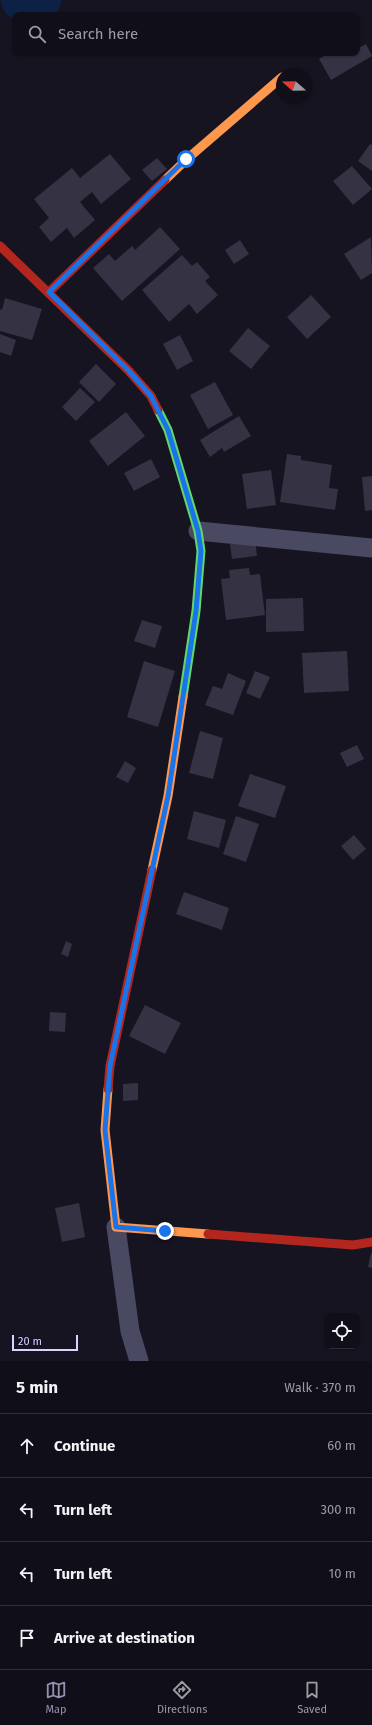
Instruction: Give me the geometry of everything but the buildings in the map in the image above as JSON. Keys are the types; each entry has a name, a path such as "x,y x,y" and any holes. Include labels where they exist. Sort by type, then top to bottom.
{"street":[{"path":"49,292 186,159 276,82"},
{"path":"0,246 128,370 151,396 168,430 198,531 201,551 196,611 168,796 110,1066 105,1130 130,1331 139,1361"},
{"path":"198,531 372,548"},
{"path":"116,1227 353,1245 372,1242"}],"waterway":[{"path":"21,0 35,12 41,0"}],"traffic: fast":[{"path":"158,410 168,430 198,531 201,551 196,611 183,697"}],"traffic: slow":[{"path":"165,180 187,159 276,82"},
{"path":"152,870 168,796 183,697"},
{"path":"108,1089 105,1130 116,1227 208,1234"}],"traffic: jam":[{"path":"49,292 165,180"},
{"path":"0,246 128,370 151,396 158,410"},
{"path":"108,1089 110,1066 152,870"},
{"path":"208,1234 353,1245 372,1242"}],"route":[{"path":"165,1231 116,1227 105,1130 110,1066 168,796 196,611 201,551 198,531 168,430 151,396 128,370 49,292 186,159"}]}
